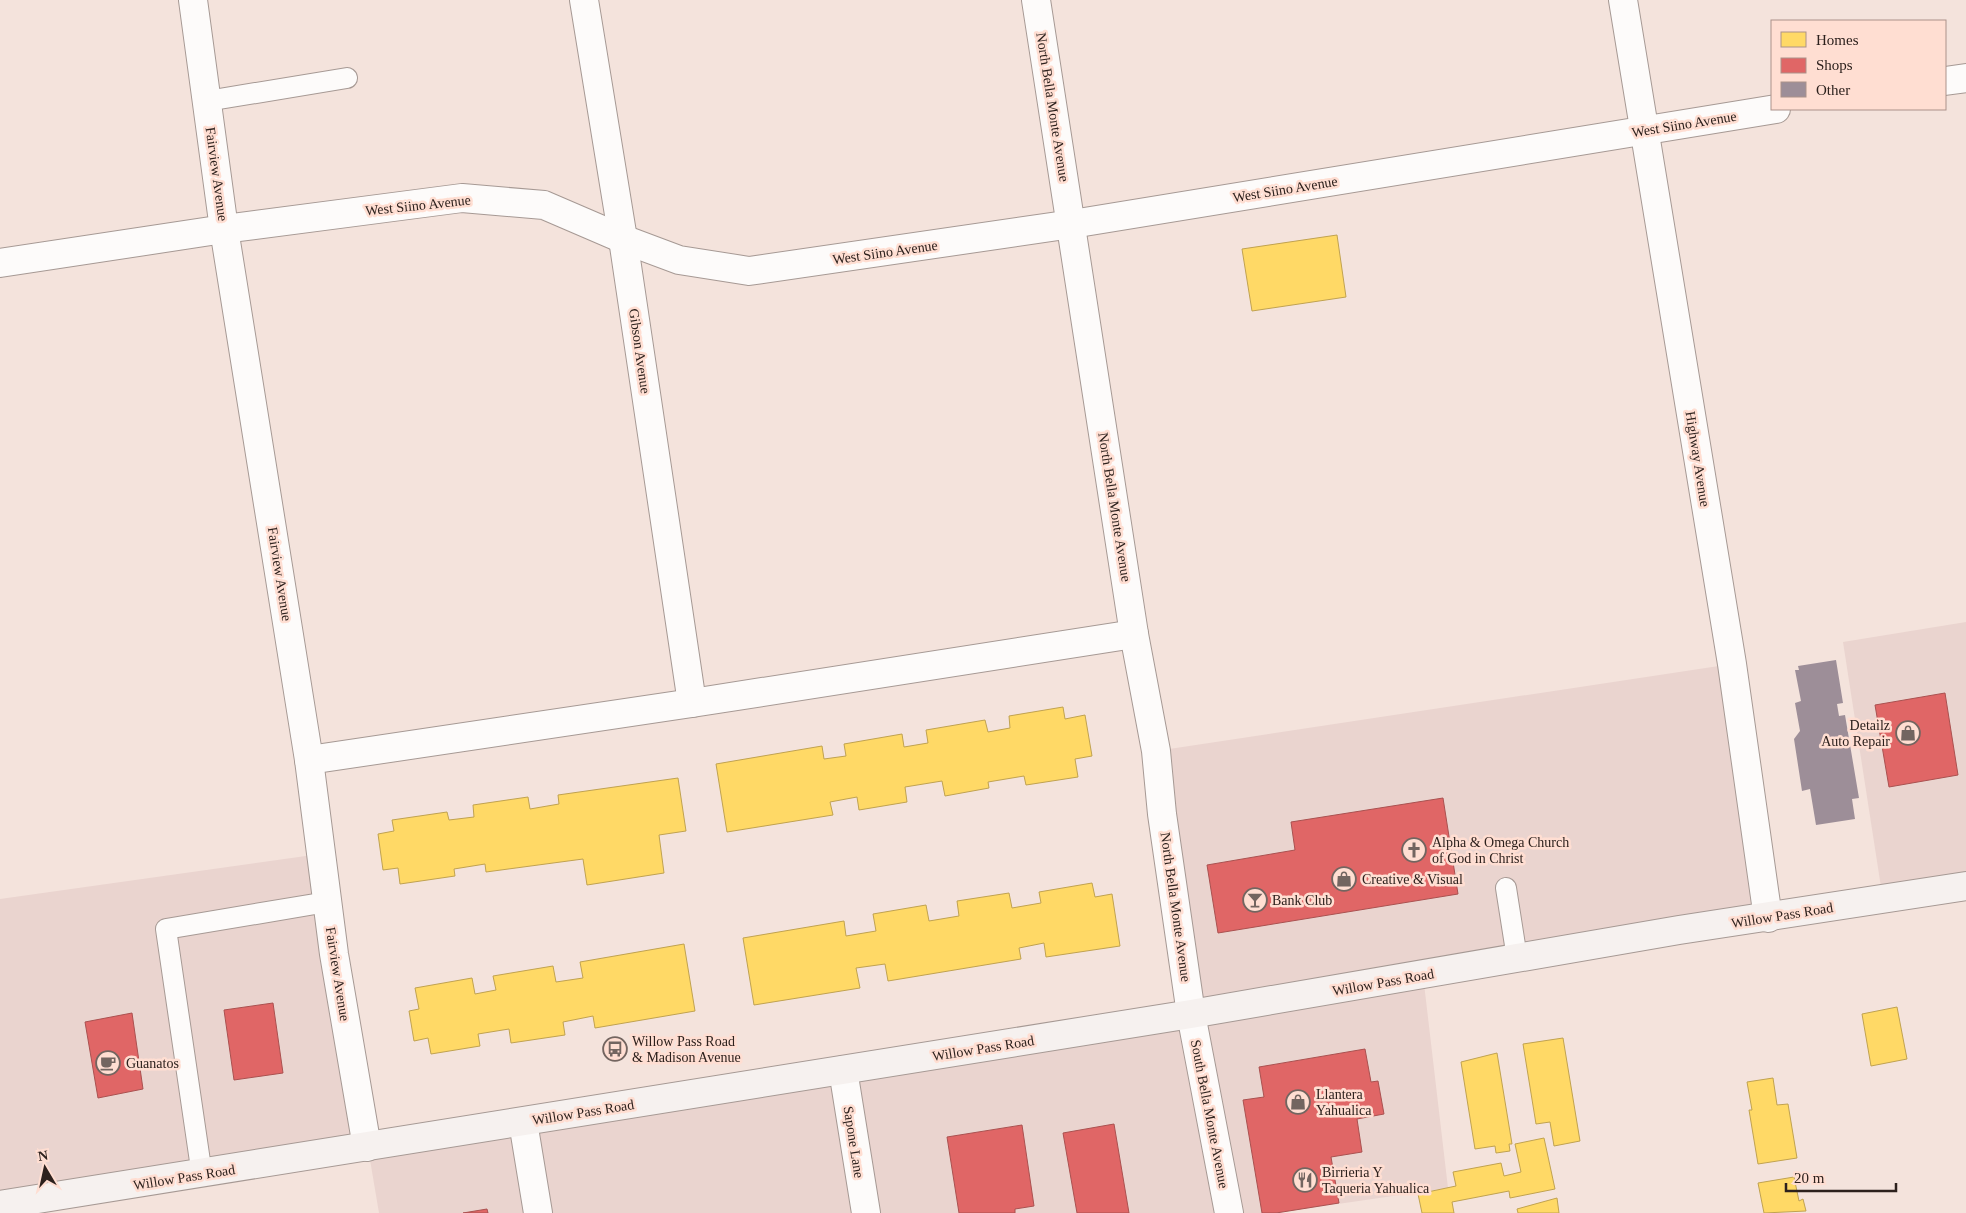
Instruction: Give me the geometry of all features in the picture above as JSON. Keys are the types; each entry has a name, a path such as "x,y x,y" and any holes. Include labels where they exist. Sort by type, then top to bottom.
{"main road":[{"name":"Willow Pass Road","path":"0,1206 202,1175 1191,1014 1679,930 1768,918 1966,886"}],"street":[{"name":"Fairview Avenue","path":"193,0 224,229 310,760 327,902 368,1147"},
{"name":"Gibson Avenue","path":"584,0 623,239 692,703"},
{"name":"North Bella Monte Avenue","path":"1036,0 1134,634 1156,751 1162,814 1191,1014"},
{"name":"Highway Avenue","path":"1623,0 1730,654 1768,918"},
{"path":"1946,81 1966,78"},
{"name":"West Siino Avenue","path":"0,263 224,229 462,198 544,205 623,239 679,260 749,271 1072,224 1771,110"},
{"path":"310,760 1134,634"},
{"name":"South Bella Monte Avenue","path":"1191,1014 1229,1213"},
{"name":"Sapone Lane","path":"843,1070 866,1213"},
{"path":"523,1122 538,1213"}],"lane":[{"path":"207,101 347,78"},
{"path":"1506,888 1517,958"},
{"path":"202,1175 166,929 327,902"}],"shaded area":[{"path":"1966,622 1966,886 1883,900 1843,642"},
{"path":"1732,664 1768,918 1423,975 1448,1188 1276,1213 379,1213 368,1148 0,1205 0,899 320,854 367,1147 1191,1014 1156,751"}],"building: Homes":[{"path":"1337,235 1346,297 1252,311 1242,249"},
{"path":"1063,707 1065,719 1085,715 1092,756 1075,759 1078,777 1026,785 1024,776 988,782 989,788 945,796 942,781 905,787 907,802 859,810 857,797 830,802 833,815 727,832 716,764 822,746 824,759 846,756 844,744 902,734 904,747 928,743 926,730 985,720 988,732 1010,728 1009,716"},
{"path":"678,778 686,831 659,835 664,873 587,885 583,859 486,872 485,864 454,869 455,876 400,884 398,868 383,870 378,834 394,831 392,820 447,812 449,820 474,817 473,805 528,797 530,809 559,804 558,795"},
{"path":"1092,883 1095,897 1112,894 1120,946 1046,957 1044,943 1019,948 1021,959 888,981 885,964 856,968 860,988 754,1005 743,938 844,921 846,936 876,931 873,914 926,905 929,921 959,916 957,901 1009,893 1012,908 1041,903 1039,892"},
{"path":"684,944 695,1011 595,1028 593,1016 563,1022 565,1035 511,1043 509,1029 478,1034 480,1046 431,1054 428,1038 414,1041 409,1011 419,1009 415,988 472,978 475,994 496,990 493,976 553,966 556,982 583,978 580,962"},
{"path":"1897,1007 1907,1059 1871,1066 1862,1014"},
{"path":"1563,1038 1580,1141 1554,1146 1550,1122 1536,1124 1523,1044"},
{"path":"1497,1053 1512,1144 1509,1144 1510,1151 1496,1153 1495,1146 1475,1149 1461,1062"},
{"path":"1773,1078 1777,1105 1788,1104 1797,1158 1758,1164 1749,1110 1752,1110 1747,1082"},
{"path":"1544,1138 1555,1189 1510,1198 1509,1191 1452,1202 1454,1213 1422,1213 1418,1194 1456,1186 1453,1172 1501,1163 1504,1176 1521,1172 1515,1144"},
{"path":"1794,1177 1799,1201 1803,1199 1806,1211 1764,1213 1758,1183"},
{"path":"1557,1198 1559,1213 1518,1213 1517,1209"}],"building: Shops":[{"path":"1945,693 1958,775 1889,787 1875,705"},
{"path":"1443,798 1458,894 1218,933 1207,865 1295,850 1291,822"},
{"path":"273,1003 283,1073 234,1080 224,1010"},
{"path":"132,1013 143,1089 98,1098 85,1022"},
{"path":"1365,1049 1371,1082 1378,1081 1384,1114 1357,1119 1362,1152 1331,1157 1339,1203 1276,1213 1262,1213 1243,1100 1264,1097 1259,1067"},
{"path":"1114,1124 1129,1213 1077,1213 1063,1133"},
{"path":"1022,1125 1034,1206 1015,1209 1015,1213 959,1213 947,1137"},
{"path":"487,1209 488,1213 463,1213"}],"building: Other":[{"path":"1836,660 1843,703 1837,704 1839,716 1845,715 1859,798 1852,799 1855,819 1816,825 1810,789 1802,791 1794,739 1800,731 1795,703 1801,701 1795,670 1799,670 1798,666"}],"place":[{"name":"Detailz Auto Repair","path":"1908,733"},
{"name":"Alpha & Omega Church of God in Christ","path":"1414,850"},
{"name":"Creative & Visual","path":"1344,879"},
{"name":"Bank Club","path":"1255,900"},
{"name":"Willow Pass Road & Madison Avenue","path":"615,1049"},
{"name":"Guanatos","path":"108,1063"},
{"name":"Llantera Yahualica","path":"1298,1102"},
{"name":"Birrieria Y Taqueria Yahualica","path":"1305,1180"}]}
